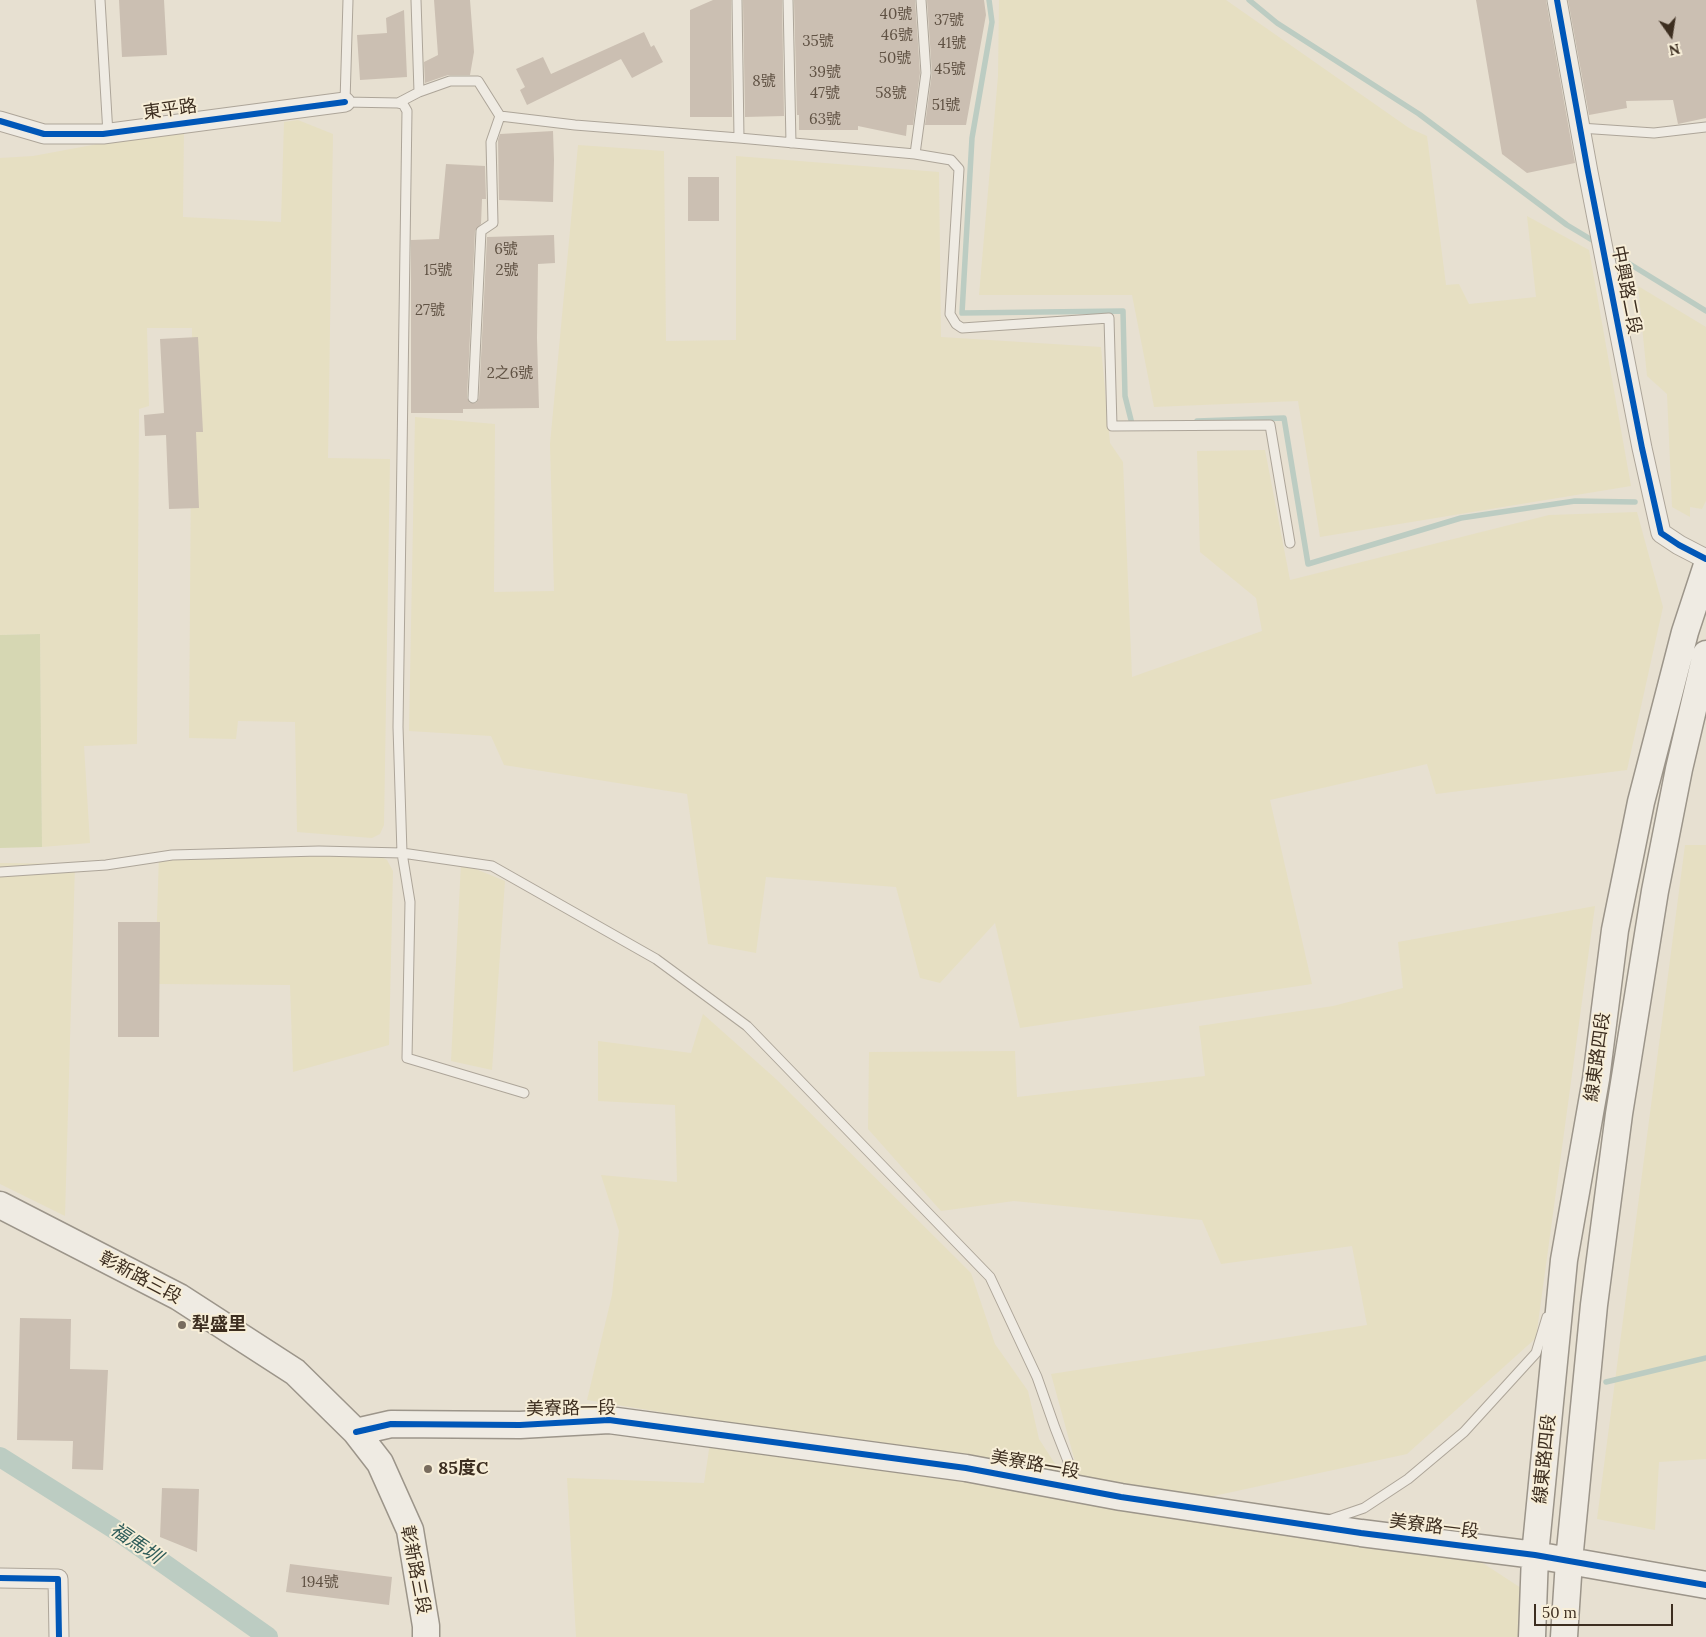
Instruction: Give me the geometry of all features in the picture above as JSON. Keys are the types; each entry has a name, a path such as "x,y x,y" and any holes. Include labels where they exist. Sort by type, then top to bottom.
{"main road":[{"name":"線東路四段","path":"1532,1637 1535,1555 1564,1260 1596,1079 1616,930 1641,802 1686,632 1706,568"},
{"name":"線東路四段","path":"1564,1637 1569,1561 1594,1305 1619,1114 1655,891 1679,769 1706,654"},
{"name":"彰新路三段","path":"0,1205 179,1297 294,1372 356,1432 380,1463 410,1530 426,1626 426,1637"},
{"name":"美寮路一段","path":"356,1432 391,1424 520,1425 609,1420 966,1468 1121,1497 1535,1555 1706,1585"}],"street":[{"name":"中興路二段","path":"1557,0 1642,448 1661,533 1706,559"},
{"name":"東平路","path":"0,121 44,134 108,134 345,102"},
{"path":"0,1578 58,1579 59,1637"}],"lane":[{"path":"100,0 108,134"},
{"path":"348,0 345,102 398,103 402,104 407,111 398,727 402,853 410,902 407,1058 524,1093"},
{"path":"416,0 419,92"},
{"path":"737,0 739,138"},
{"path":"788,0 791,143"},
{"path":"915,154 926,73 921,0"},
{"path":"398,103 419,92 450,81 478,81 500,116"},
{"path":"500,116 575,125 915,154 952,160 959,170 950,314 956,324 962,328 1109,318 1112,426 1270,425 1290,543"},
{"path":"473,398 481,231 494,224 491,142 500,116"},
{"path":"1580,128 1654,133 1706,128"},
{"path":"0,872 106,865 172,854 319,851 402,853 492,866 656,958 748,1026 990,1277 1037,1377 1054,1428 1078,1488"},
{"path":"1296,1523 1332,1520 1364,1508 1408,1479 1464,1432 1536,1353 1564,1260"}],"shaded area":[{"path":"999,0 1226,0 1409,128 1427,136 1446,285 1459,284 1469,304 1536,297 1527,216 1589,250 1631,486 1320,537 1298,401 1154,407 1132,295 979,295 998,76"},
{"path":"298,120 333,134 328,458 390,459 384,825 380,834 372,838 297,832 295,722 238,721 236,739 189,738 192,328 147,328 149,406 139,409 137,744 84,746 90,843 42,847 40,634 0,635 0,158 33,156 184,128 183,217 281,222 284,122"},
{"path":"578,145 664,151 666,341 736,340 736,156 939,172 941,337 1101,347 1110,443 1123,462 1132,677 1262,631 1256,598 1200,552 1197,451 1265,450 1290,580 1549,515 1637,512 1663,607 1627,770 1436,794 1427,764 1270,800 1312,984 1020,1028 995,923 940,983 920,978 896,887 766,877 756,953 708,944 687,794 504,765 491,736 409,731 415,417 495,424 494,592 554,591 550,444"},
{"path":"1638,286 1706,327 1706,501 1702,509 1690,507 1690,517 1672,507 1667,394 1647,376"},
{"path":"1685,845 1706,845 1706,1459 1659,1462 1655,1530 1597,1519"},
{"path":"365,852 387,860 393,871 389,1045 293,1072 290,985 155,984 159,853"},
{"path":"0,863 75,864 65,1216 0,1184"},
{"path":"461,863 505,881 492,1070 451,1061"},
{"path":"1595,906 1536,1338 1407,1454 1209,1497 1079,1476 1051,1374 1367,1325 1352,1246 1221,1264 1202,1220 1014,1201 941,1211 868,1129 869,1052 1015,1051 1017,1097 1205,1076 1199,1026 1333,1006 1403,988 1398,942"},
{"path":"703,1014 776,1079 971,1273 995,1344 1028,1391 1039,1439 1059,1470 1046,1475 587,1400 612,1295 619,1231 601,1175 677,1182 675,1105 598,1101 598,1041 691,1053"},
{"path":"710,1443 1469,1554 1521,1588 1518,1637 576,1637 567,1478 704,1483"}],"green space":[{"path":"40,634 42,847 0,848 0,635"}],"building":[{"path":"119,0 164,0 167,55 122,57"},
{"path":"434,0 470,0 474,52 470,75 448,75 425,83 424,62 438,55"},
{"path":"713,0 731,0 732,117 690,117 690,10"},
{"path":"743,0 782,0 784,116 745,117"},
{"path":"794,0 915,0 920,73 913,125 907,125 906,136 858,126 858,130 799,130"},
{"path":"927,0 984,0 986,15 966,125 925,125 932,73"},
{"path":"1476,0 1546,0 1575,163 1527,173 1502,154"},
{"path":"1568,0 1706,0 1706,118 1678,124 1673,100 1626,101 1627,108 1589,115"},
{"path":"404,10 407,77 360,80 357,35 387,33 386,18"},
{"path":"644,32 651,47 654,45 663,62 632,78 621,59 527,105 520,90 525,87 516,69 543,57 551,74"},
{"path":"553,131 553,202 499,200 498,140 500,134"},
{"path":"446,164 485,166 486,199 482,199 481,224 475,231 467,398 470,403 476,403 479,398 487,237 554,235 555,263 538,264 537,338 539,408 463,409 463,413 411,413 411,240 439,239"},
{"path":"688,177 719,177 719,221 688,221"},
{"path":"198,337 203,432 196,432 199,508 169,509 166,435 145,436 144,415 164,413 160,339"},
{"path":"118,922 160,922 159,1037 118,1037"},
{"path":"20,1318 71,1319 70,1369 108,1370 103,1470 72,1469 73,1441 17,1440"},
{"path":"162,1488 199,1489 197,1552 160,1537"},
{"path":"290,1564 392,1577 389,1605 286,1592"}],"waterway":[{"path":"989,0 992,22 972,138 962,313 1123,311 1125,396 1132,424 1135,424"},
{"path":"1249,0 1277,23 1419,114 1567,225 1597,243"},
{"path":"1607,250 1706,311"},
{"path":"1197,421 1284,418 1308,564 1461,518 1575,501 1635,502"},
{"path":"1606,1382 1706,1358"},
{"name":"福馬圳","path":"0,1457 119,1532 268,1637"}],"cycle path":[{"path":"1557,0 1588,172 1642,448 1661,533 1706,559"},
{"path":"0,121 44,134 103,134 345,102"},
{"path":"356,1432 391,1424 520,1425 609,1420 966,1468 1121,1497 1361,1533 1535,1555 1706,1585"},
{"path":"0,1578 58,1579 59,1637"}],"place":[{"name":"犁盛里","path":"182,1325"},
{"name":"85度C","path":"428,1469"}]}
